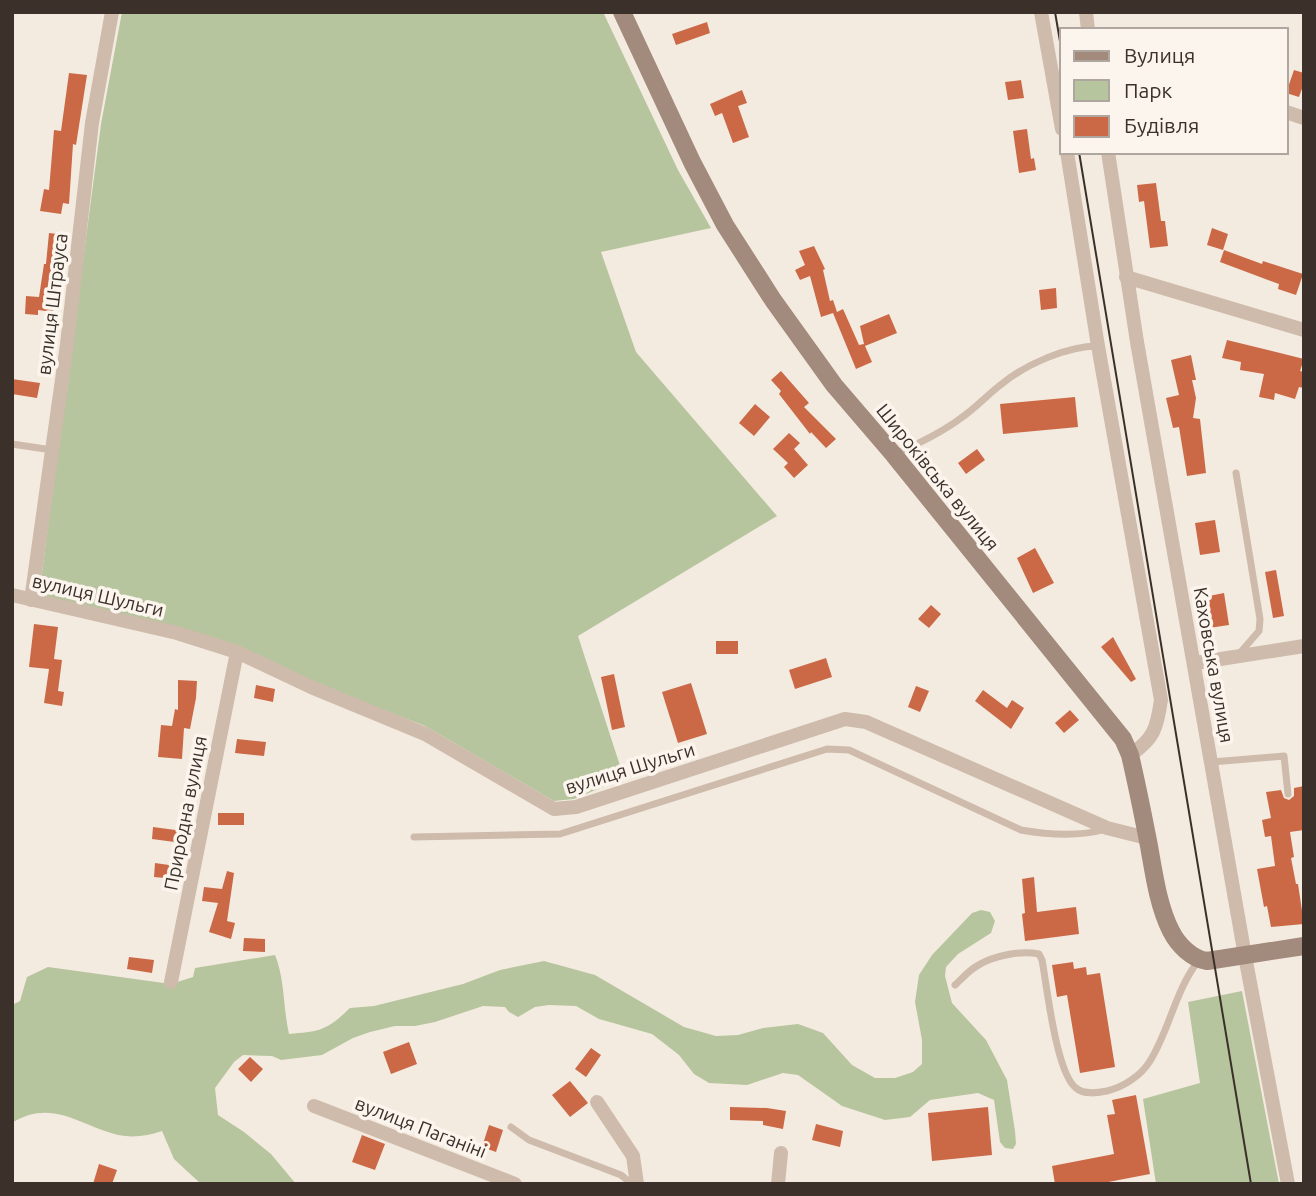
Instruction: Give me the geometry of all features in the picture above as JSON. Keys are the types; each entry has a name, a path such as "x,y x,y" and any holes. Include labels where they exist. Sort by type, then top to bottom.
{"main road":[{"name":"Широківська вулиця","path":"622,12 692,162 725,225 773,300 834,385 894,455 1115,729 1130,755 1155,879 1171,931 1184,949 1203,960"},
{"path":"1203,960 1304,946"}],"street":[{"name":"вулиця Штрауса","path":"31,600 67,344 92,122 111,12"},
{"path":"1041,12 1060,118"},
{"path":"1066,154 1161,700 1157,724 1152,734 1146,744 1130,755"},
{"name":"Каховська вулиця","path":"1108,154 1126,277 1245,956 1288,1184"},
{"path":"1126,277 1304,330"},
{"name":"вулиця Шульги","path":"12,595 177,633 237,652 311,687 425,734 554,809 576,807 845,719 866,722 1107,828 1147,838"},
{"path":"1195,663 1304,646"},
{"name":"Природна вулиця","path":"171,982 237,652"},
{"path":"597,1102 633,1156 637,1184"},
{"name":"вулиця Паганіні","path":"314,1106 515,1184"},
{"path":"778,1184 781,1153"}],"lane":[{"path":"894,455 930,438 962,418 1005,381 1025,369 1049,358 1098,346"},
{"path":"12,444 52,450"},
{"path":"1236,473 1260,619 1259,631 1236,657"},
{"path":"414,837 560,834 827,749 839,748 849,750 1021,830 1049,834 1091,833 1107,828"},
{"path":"1212,762 1284,756 1288,794"},
{"path":"955,985 975,966 986,961 1018,954 1039,954 1062,1066 1075,1088 1099,1092 1121,1086 1146,1068 1162,1038 1182,987 1203,960"},
{"path":"511,1127 529,1139 621,1175 632,1184"}],"green space":[{"path":"122,12 603,12 678,170 711,228 601,252 636,352 777,516 578,636 624,778 574,799 554,801 425,726 316,684 39,595 101,124"},
{"path":"981,910 990,912 995,921 991,933 958,954 946,967 945,976 952,1003 986,1040 1007,1080 1015,1131 1016,1144 1013,1149 1005,1148 1000,1142 994,1100 978,1093 930,1100 910,1117 885,1120 842,1106 798,1075 783,1073 747,1085 709,1083 694,1074 679,1055 652,1034 599,1019 576,1006 549,1005 535,1007 518,1017 505,1007 483,1006 435,1022 395,1026 370,1032 322,1055 281,1060 272,1056 243,1055 234,1062 215,1088 218,1115 271,1154 296,1184 201,1184 174,1159 162,1131 140,1136 118,1135 53,1113 26,1116 12,1123 12,1005 20,1001 27,977 48,967 171,984 193,977 195,968 275,955 281,974 289,1034 322,1028 350,1008 374,1006 463,984 500,970 544,961 595,975 684,1027 716,1036 738,1035 763,1028 798,1024 823,1033 852,1065 875,1078 895,1078 913,1072 922,1064 922,1040 915,1002 919,975 932,955 972,913"},
{"path":"1242,991 1279,1184 1156,1184 1143,1099 1200,1083 1188,1002"}],"building":[{"path":"707,22 710,33 676,45 672,34"},
{"path":"1294,70 1304,73 1299,97 1288,94"},
{"path":"69,73 87,75 76,145 73,144 69,204 63,203 61,214 40,211 44,189 49,190 54,130 61,131"},
{"path":"1021,80 1024,98 1008,100 1005,82"},
{"path":"742,90 747,103 738,106 749,137 733,143 722,113 715,116 710,104"},
{"path":"1027,129 1031,159 1034,158 1036,170 1019,173 1013,131"},
{"path":"1156,183 1161,221 1165,221 1168,246 1150,248 1144,201 1139,202 1137,185"},
{"path":"1212,228 1228,234 1223,250 1207,245"},
{"path":"49,233 66,235 62,280 57,279 53,312 38,310 38,315 25,314 26,296 39,297"},
{"path":"814,246 825,269 823,270 830,301 833,300 837,312 843,309 859,345 864,344 860,326 889,314 897,333 865,346 872,362 856,369 833,313 821,317 810,276 800,280 795,270 805,265 799,251"},
{"path":"1224,250 1262,264 1263,261 1303,274 1296,295 1278,289 1279,284 1220,262"},
{"path":"1056,288 1057,308 1041,310 1039,290"},
{"path":"1227,340 1304,359 1300,371 1304,372 1304,388 1299,387 1295,399 1275,393 1274,400 1259,397 1264,374 1240,370 1241,362 1222,358"},
{"path":"1191,355 1196,380 1192,380 1196,398 1193,418 1200,419 1206,473 1187,476 1179,427 1173,428 1166,398 1179,395 1171,360"},
{"path":"781,371 809,403 804,407 836,439 826,448 811,432 810,434 779,394 781,391 771,380"},
{"path":"12,379 40,383 37,398 12,394"},
{"path":"1075,397 1078,427 1003,434 1000,404"},
{"path":"755,404 770,417 754,436 739,423"},
{"path":"789,433 800,443 794,449 808,465 794,478 784,467 788,463 773,449"},
{"path":"977,449 985,460 966,474 958,463"},
{"path":"1215,520 1220,552 1200,555 1195,523"},
{"path":"1035,548 1054,583 1033,593 1017,558"},
{"path":"1276,570 1284,616 1273,618 1265,572"},
{"path":"1224,593 1229,625 1209,628 1204,597"},
{"path":"931,605 941,614 929,628 918,619"},
{"path":"34,624 58,627 54,659 62,660 58,691 64,692 62,706 44,703 49,669 29,667"},
{"path":"1113,637 1136,679 1131,682 1101,647"},
{"path":"716,641 738,641 738,654 716,654"},
{"path":"826,658 832,677 795,689 789,670"},
{"path":"614,674 625,727 612,730 601,677"},
{"path":"178,680 197,681 190,729 184,728 182,759 158,757 161,725 172,726 175,709 178,710"},
{"path":"691,683 707,734 678,743 662,692"},
{"path":"256,685 275,689 273,702 254,698"},
{"path":"916,686 929,691 920,712 908,707"},
{"path":"983,690 1007,708 1012,700 1024,708 1011,729 975,701"},
{"path":"1070,710 1079,720 1064,733 1055,723"},
{"path":"237,739 266,742 264,756 235,753"},
{"path":"1304,786 1304,830 1290,832 1294,857 1291,858 1304,924 1271,927 1267,906 1264,907 1257,869 1275,866 1271,836 1265,837 1262,820 1271,818 1266,792 1281,790 1284,798 1289,800 1294,796 1294,788"},
{"path":"218,813 244,813 244,825 218,825"},
{"path":"153,827 183,831 182,843 152,839"},
{"path":"155,863 176,866 175,879 154,877"},
{"path":"227,871 234,873 227,921 235,923 231,939 209,932 218,903 202,901 204,887 222,889"},
{"path":"1034,877 1037,912 1076,907 1079,934 1025,941 1022,879"},
{"path":"244,938 265,939 265,952 243,951"},
{"path":"129,957 154,960 152,973 127,969"},
{"path":"1073,962 1074,969 1086,967 1087,975 1100,973 1115,1067 1080,1073 1067,995 1057,997 1052,965"},
{"path":"409,1042 417,1064 391,1074 383,1052"},
{"path":"591,1048 601,1055 586,1077 575,1069"},
{"path":"250,1057 263,1069 251,1082 238,1069"},
{"path":"570,1081 588,1103 570,1117 552,1095"},
{"path":"1136,1095 1150,1174 1098,1184 1055,1184 1052,1166 1114,1154 1107,1115 1115,1114 1112,1100"},
{"path":"730,1107 786,1111 783,1129 763,1125 763,1121 730,1120"},
{"path":"988,1107 992,1155 932,1161 928,1113"},
{"path":"816,1124 843,1131 840,1147 812,1140"},
{"path":"489,1125 503,1130 496,1152 482,1147"},
{"path":"362,1135 385,1144 375,1170 352,1162"},
{"path":"99,1164 117,1170 112,1184 93,1184"}],"tram line":[{"path":"1055,12 1060,41"},
{"path":"1079,154 1251,1184"}]}
